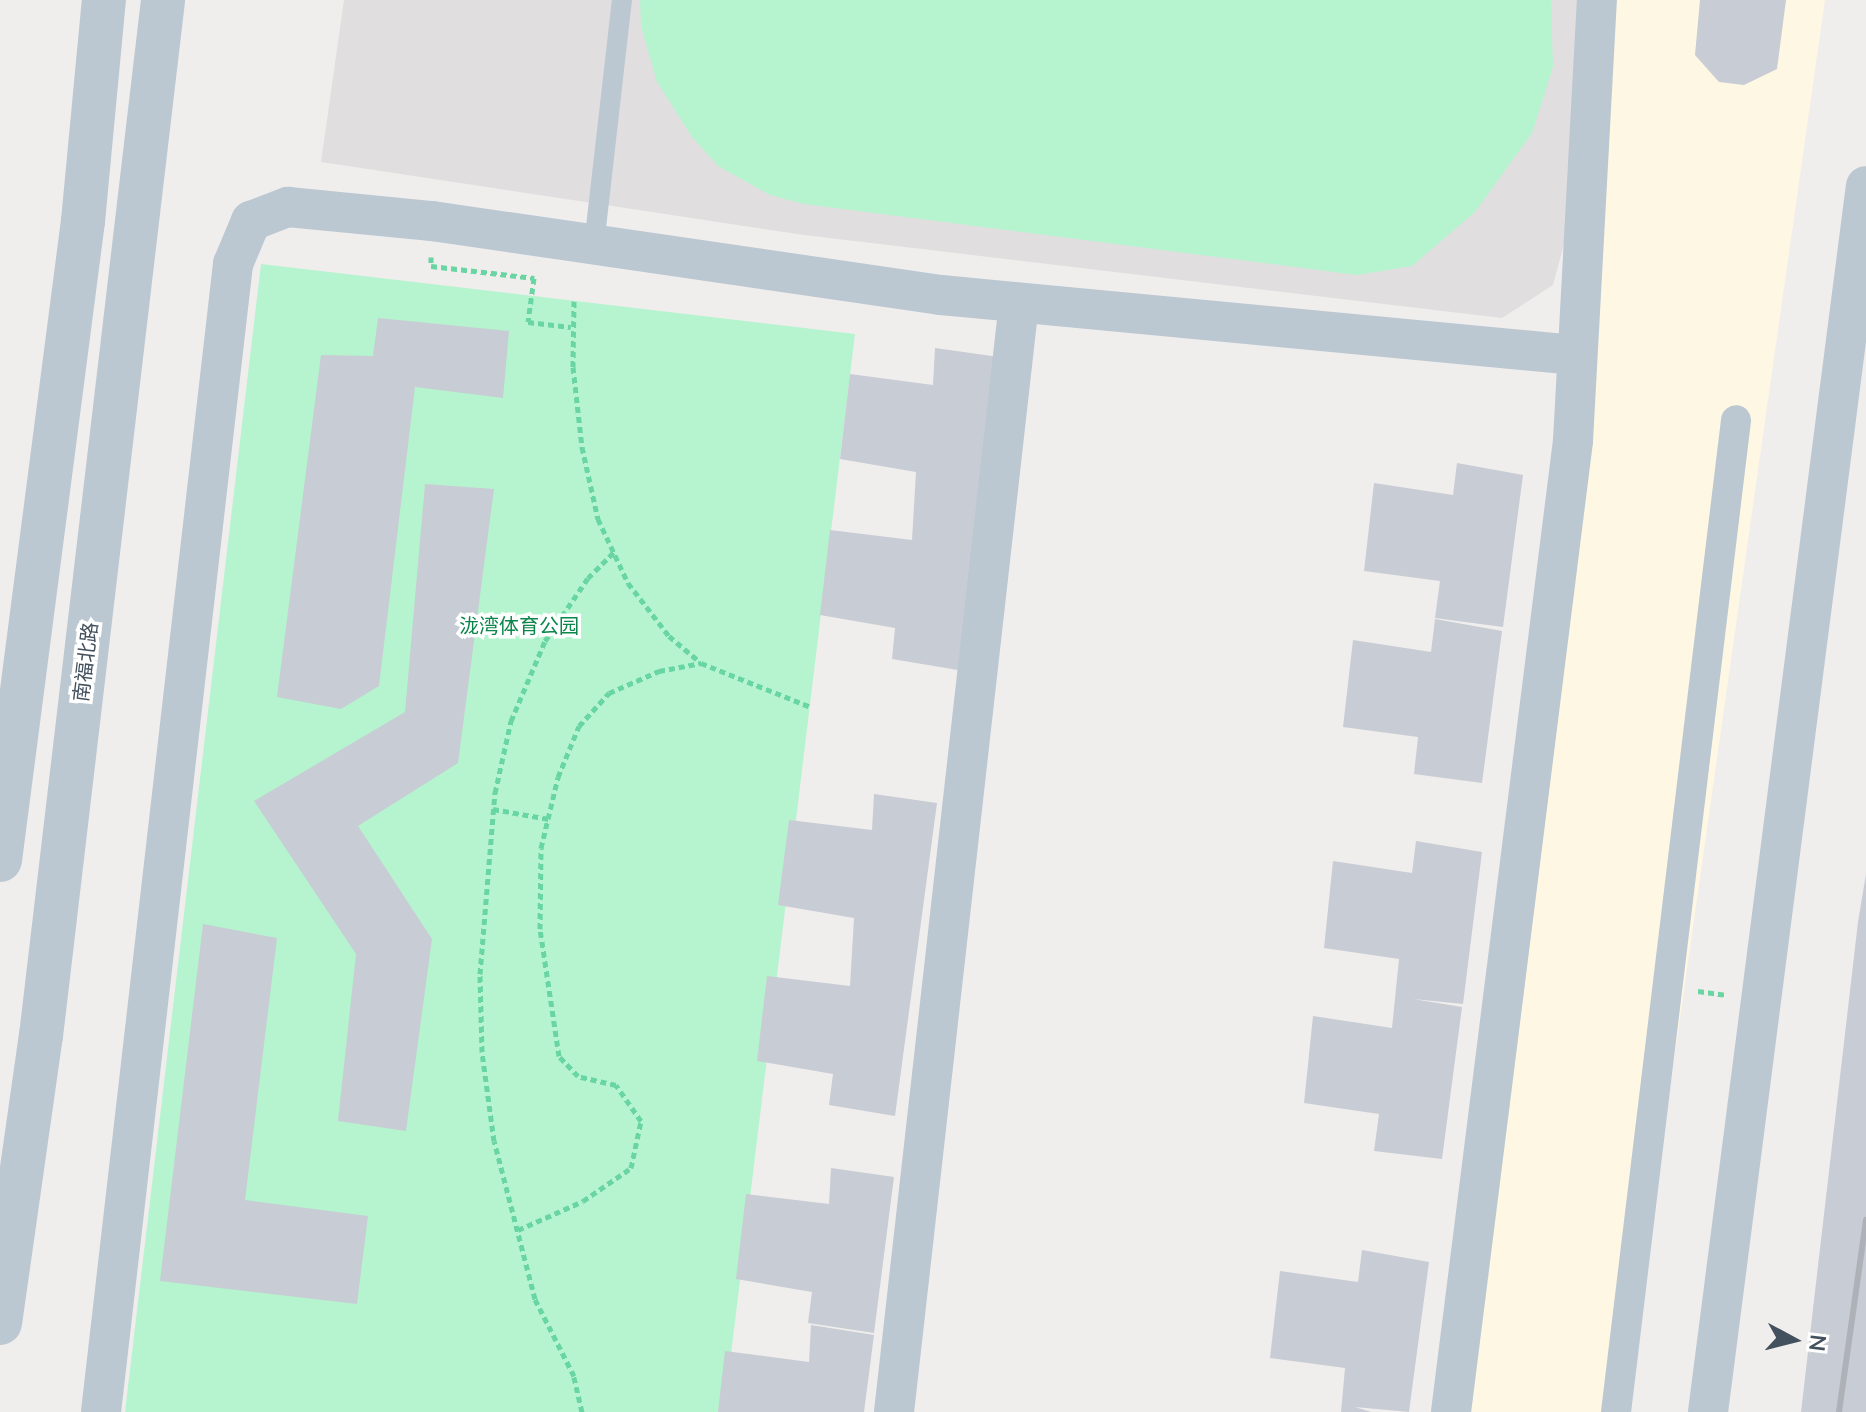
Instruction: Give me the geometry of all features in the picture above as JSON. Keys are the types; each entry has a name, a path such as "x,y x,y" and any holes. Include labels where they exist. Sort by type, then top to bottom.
{"street":[{"path":"0,860 83,221 104,0"},
{"name":"南福北路","path":"0,1323 41,1036 163,0"},
{"path":"1451,1412 1571,457 1597,0"},
{"path":"1708,1412 1858,314 1866,186"},
{"path":"101,1412 233,264 251,221 288,207 432,221 1019,303 1576,355"},
{"path":"894,1412 1019,303"},
{"path":"1616,1412 1736,420"}],"lane":[{"path":"594,245 622,0"}],"path":[{"path":"431,266 534,278 528,322 571,327"},
{"path":"574,301 571,327 582,447 598,519 628,583 669,636 701,663 811,707"},
{"path":"582,1412 574,1376 535,1299 494,1141 482,1052 484,884 493,809 511,721 545,641 588,578 614,552"},
{"path":"518,1230 583,1201 631,1168 641,1121 616,1085 578,1076 559,1056 540,929 541,848 558,777 579,726 609,693 659,671 701,663"},
{"path":"493,809 549,819"}],"shaded area":[{"path":"344,0 1578,0 1570,222 1553,285 1502,318 804,235 321,162"},
{"path":"1597,0 1825,0 1650,1229 1629,1412 1452,1412 1573,442"}],"green space":[{"path":"640,0 1551,0 1553,67 1532,133 1475,212 1412,266 1357,275 804,204 770,195 718,166 692,137 657,82 641,26"},
{"name":"泷湾体育公园","path":"261,264 855,334 724,1412 125,1412"}],"building":[{"path":"1700,0 1786,0 1777,69 1744,85 1719,82 1695,55"},
{"path":"378,318 509,331 503,398 415,387 379,686 341,709 277,697 321,355 373,356"},
{"path":"935,348 999,357 958,670 892,659 895,628 820,615 830,530 912,540 916,472 840,459 850,374 933,385"},
{"path":"1457,463 1523,475 1503,627 1435,618 1440,581 1364,571 1374,483 1453,495"},
{"path":"425,484 494,489 458,763 358,826 432,939 406,1131 338,1121 356,954 254,801 405,712"},
{"path":"1435,619 1502,631 1482,783 1414,774 1418,737 1343,727 1353,640 1431,652"},
{"path":"874,794 937,803 895,1116 829,1105 833,1074 757,1061 767,976 850,986 854,918 778,905 789,820 872,830"},
{"path":"1416,841 1482,852 1463,1004 1413,999 1462,1007 1442,1159 1374,1151 1379,1114 1304,1103 1313,1016 1392,1028 1399,959 1324,948 1333,861 1412,873"},
{"path":"1866,874 1866,1412 1801,1412 1858,922"},
{"path":"203,924 277,938 245,1200 368,1216 357,1304 160,1281"},
{"path":"831,1168 894,1177 874,1333 808,1323 812,1292 736,1279 746,1194 829,1204"},
{"path":"1362,1250 1429,1262 1409,1412 1355,1407 1371,1412 1341,1412 1345,1368 1270,1358 1280,1271 1358,1282"},
{"path":"811,1325 874,1335 864,1412 718,1412 725,1351 809,1362"}],"railway":[{"path":"1839,1412 1866,1220"}]}
